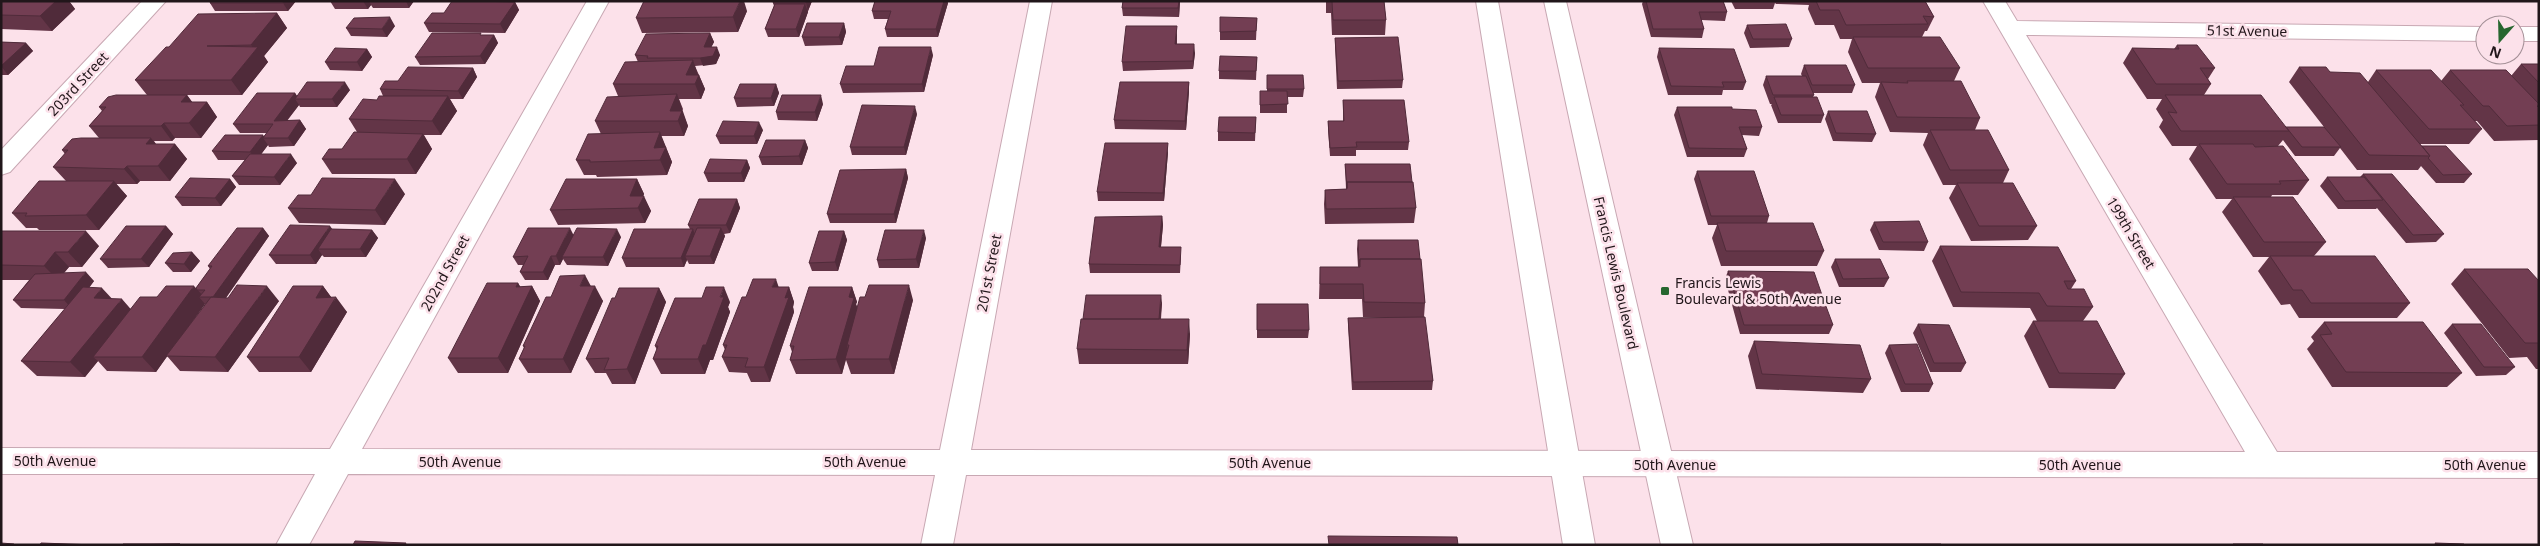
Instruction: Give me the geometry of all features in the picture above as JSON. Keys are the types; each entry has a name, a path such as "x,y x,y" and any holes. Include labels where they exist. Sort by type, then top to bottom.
{"street":[{"name":"203rd Street","path":"1,166 155,1"},
{"name":"202nd Street","path":"292,545 598,1"},
{"name":"201st Street","path":"937,545 1041,1"},
{"path":"1487,1 1580,545"},
{"name":"Francis Lewis Boulevard","path":"1555,1 1677,545"},
{"name":"199th Street","path":"1994,1 2269,465"},
{"name":"51st Avenue","path":"2010,28 2475,34"},
{"path":"2525,34 2539,34"},
{"name":"50th Avenue","path":"1,461 1566,465 2539,465"}],"building":[{"path":"1,1 56,1 40,16 1,15"},
{"path":"211,1 284,1 283,3 210,3"},
{"path":"452,1 515,2 500,24 424,23 432,13 444,13"},
{"path":"644,1 740,1 733,17 636,18"},
{"path":"774,1 806,1 806,3 773,3"},
{"path":"875,1 944,1 936,29 885,29 891,11 872,11"},
{"path":"1123,1 1179,1 1178,8 1122,8"},
{"path":"1332,1 1384,1 1386,20 1333,20"},
{"path":"1646,1 1723,1 1727,12 1699,12 1704,29 1653,29"},
{"path":"1816,1 1925,1 1934,17 1923,16 1928,24 1846,25 1839,10 1820,10"},
{"path":"775,4 805,4 796,29 765,29"},
{"path":"277,13 251,45 207,46 258,47 231,80 135,80 166,47 169,47 198,14"},
{"path":"390,17 382,29 346,28 354,18"},
{"path":"1220,17 1257,18 1256,31 1220,32"},
{"path":"807,23 844,23 839,37 802,37"},
{"path":"1786,24 1792,39 1753,39 1747,25"},
{"path":"1126,26 1177,26 1175,44 1194,44 1193,61 1122,62"},
{"path":"432,33 481,33 480,35 494,35 480,56 415,57"},
{"path":"710,33 704,47 717,47 713,56 700,58 647,58 648,56 635,55 646,34"},
{"path":"1398,37 1403,80 1338,81 1335,38"},
{"path":"1853,37 1940,37 1960,68 1868,68"},
{"path":"1,42 26,43 1,66"},
{"path":"2177,45 2197,45 2215,68 2200,68 2211,84 2156,84 2132,48 2179,49"},
{"path":"879,47 931,47 922,84 840,84 846,66 874,66"},
{"path":"335,48 367,49 357,62 325,62"},
{"path":"1659,48 1734,49 1746,82 1722,82 1724,87 1671,86"},
{"path":"1220,56 1257,57 1256,71 1219,71"},
{"path":"693,60 686,75 699,75 695,84 613,84 625,62"},
{"path":"2539,64 2539,83 2522,65"},
{"path":"1804,65 1846,65 1855,85 1812,85"},
{"path":"408,67 473,68 458,91 380,89 385,81 398,81"},
{"path":"2299,67 2326,67 2330,72 2360,73 2430,156 2369,155"},
{"path":"2376,70 2431,70 2464,105 2460,105 2482,129 2429,129"},
{"path":"2450,70 2506,70 2539,104 2537,106 2539,108 2539,125 2507,126 2489,106 2483,106"},
{"path":"1267,75 1303,75 1304,89 1267,89"},
{"path":"1766,76 1806,76 1814,95 1773,95"},
{"path":"1907,81 1961,81 1980,118 1897,117 1881,82 1908,83"},
{"path":"307,82 345,82 332,99 295,99"},
{"path":"1120,82 1189,82 1185,121 1114,120"},
{"path":"740,84 776,84 771,98 734,98"},
{"path":"1260,91 1287,91 1288,104 1260,105"},
{"path":"257,93 295,93 274,121 300,120 288,138 263,138 273,124 233,124"},
{"path":"677,94 670,111 682,111 678,121 595,121 607,97"},
{"path":"116,95 187,95 181,102 207,102 189,123 164,123 161,126 89,126 106,107 99,107 108,97"},
{"path":"782,95 821,95 815,112 776,112"},
{"path":"2165,95 2261,95 2289,131 2181,131 2168,112 2177,113"},
{"path":"379,96 448,96 432,121 349,119 363,99 377,100"},
{"path":"1774,97 1817,97 1824,115 1781,115"},
{"path":"1343,100 1404,100 1409,142 1356,142 1357,147 1330,148 1328,121 1344,121"},
{"path":"862,105 915,106 904,147 850,147"},
{"path":"1677,107 1732,107 1732,109 1756,110 1762,127 1739,127 1747,149 1689,148"},
{"path":"1828,111 1867,111 1876,134 1836,133"},
{"path":"1219,117 1256,117 1255,133 1218,132"},
{"path":"723,121 759,122 754,136 716,136"},
{"path":"2286,127 2324,127 2341,147 2302,147"},
{"path":"1930,130 1988,130 2009,170 1950,170"},
{"path":"354,132 423,134 407,159 322,159 329,149 342,149"},
{"path":"660,132 654,148 666,147 660,160 590,162 590,160 576,160 588,134"},
{"path":"225,135 263,135 250,152 212,151"},
{"path":"151,138 146,144 175,144 158,166 127,166 124,169 53,167 68,150 62,150 72,139"},
{"path":"766,140 805,140 799,156 759,157"},
{"path":"1105,143 1168,143 1163,193 1097,192"},
{"path":"2199,144 2253,144 2255,147 2283,146 2309,180 2279,181 2281,184 2227,184"},
{"path":"2422,146 2446,146 2472,174 2443,175 2428,158 2430,156"},
{"path":"250,154 291,154 274,177 232,176"},
{"path":"710,159 747,160 741,173 704,173"},
{"path":"1345,164 1410,164 1412,182 1347,182 1347,188"},
{"path":"906,169 894,214 827,214 840,170"},
{"path":"1697,171 1754,171 1769,216 1711,216"},
{"path":"2363,174 2392,174 2444,234 2413,235"},
{"path":"2327,177 2364,177 2383,200 2345,201"},
{"path":"190,178 230,179 215,198 175,197"},
{"path":"322,178 395,179 375,210 288,208 298,195 311,195"},
{"path":"566,179 637,179 630,196 644,196 638,208 550,210"},
{"path":"39,181 114,181 86,215 25,216 27,213 12,213"},
{"path":"1347,182 1413,182 1416,208 1326,209 1325,190 1347,189"},
{"path":"1957,183 2013,183 2037,226 1979,226"},
{"path":"2233,197 2293,197 2326,242 2264,242"},
{"path":"699,199 737,199 726,225 688,225"},
{"path":"1162,216 1159,247 1181,247 1180,265 1089,264 1095,217"},
{"path":"1919,221 1928,242 1883,242 1874,222"},
{"path":"1717,223 1813,223 1824,251 1726,251"},
{"path":"290,225 330,226 310,255 269,255"},
{"path":"126,226 166,226 141,259 100,259"},
{"path":"237,228 263,228 213,297 199,297 205,290 197,290 196,288 212,266 208,266"},
{"path":"528,228 570,228 556,256 551,256 543,272 520,272 528,256 513,257"},
{"path":"577,228 617,229 603,257 562,257"},
{"path":"697,228 721,228 710,256 685,256"},
{"path":"331,229 372,230 360,249 318,249"},
{"path":"634,229 693,229 681,258 622,258"},
{"path":"885,230 924,230 916,259 877,260"},
{"path":"1,231 86,231 68,252 55,252 44,266 1,265"},
{"path":"819,231 844,231 835,262 809,263"},
{"path":"1358,240 1418,240 1420,259 1360,259 1359,266"},
{"path":"1940,246 2058,247 2076,281 2064,281 2068,289 2084,289 2093,307 2047,306 2039,293 1961,292"},
{"path":"192,252 184,264 165,263 173,253"},
{"path":"2270,256 2375,256 2410,303 2311,303 2302,290 2293,290"},
{"path":"1360,259 1421,259 1425,303 1364,302 1363,284 1320,284 1320,267 1360,267"},
{"path":"1835,259 1880,259 1889,278 1843,279"},
{"path":"2464,269 2528,269 2539,281 2539,343 2525,343"},
{"path":"1728,271 1814,272 1823,298 1798,298 1799,300 1824,301 1833,325 1744,325"},
{"path":"86,272 64,300 13,300 35,274"},
{"path":"585,275 580,286 595,286 563,359 519,359 525,346 523,346 546,297 551,297 560,276"},
{"path":"753,279 776,279 772,287 789,287 785,298 789,297 764,367 745,367 748,358 722,357 727,345 723,345 742,297 746,297"},
{"path":"487,283 518,283 516,287 532,286 498,358 448,358"},
{"path":"237,285 267,286 215,357 166,356 211,297 228,298"},
{"path":"869,285 909,285 889,359 845,359 860,297 865,297"},
{"path":"166,286 194,286 142,357 93,357 140,297 157,297"},
{"path":"293,286 323,286 316,298 336,297 299,357 247,357"},
{"path":"83,287 102,288 94,298 122,299 70,362 21,361"},
{"path":"706,287 724,287 720,297 724,297 706,345 703,345 698,359 653,359 658,346 655,346 675,298 702,298"},
{"path":"809,287 852,287 849,297 854,298 836,359 790,360 794,346 790,346"},
{"path":"619,288 659,288 627,369 604,370 609,358 586,359 612,298 615,298"},
{"path":"1086,295 1161,295 1159,319 1083,319"},
{"path":"1257,304 1308,304 1309,330 1257,330"},
{"path":"1425,317 1433,381 1353,382 1348,318"},
{"path":"1081,319 1189,319 1187,350 1077,349"},
{"path":"2033,321 2097,321 2125,374 2059,373"},
{"path":"2324,322 2423,322 2462,373 2346,372 2320,335 2332,334"},
{"path":"1918,324 1949,325 1966,363 1934,363"},
{"path":"2452,324 2481,324 2515,367 2484,367"},
{"path":"1754,341 1860,345 1871,379 1762,374"},
{"path":"1917,344 1933,384 1905,384 1889,345"},
{"path":"1328,536 1457,537 1458,545 1329,545"},
{"path":"355,541 406,543 405,545 353,545"},
{"path":"1,543 14,544 1,545"},
{"path":"41,543 95,545 40,545"},
{"path":"2435,543 2464,544 2465,545 2436,545"},
{"path":"123,544 180,544 123,545"},
{"path":"1941,544 1941,545 1820,545"},
{"path":"2263,544 2264,545 2233,545"}],"place":[{"name":"Francis Lewis Boulevard & 50th Avenue","path":"1665,291"}]}
